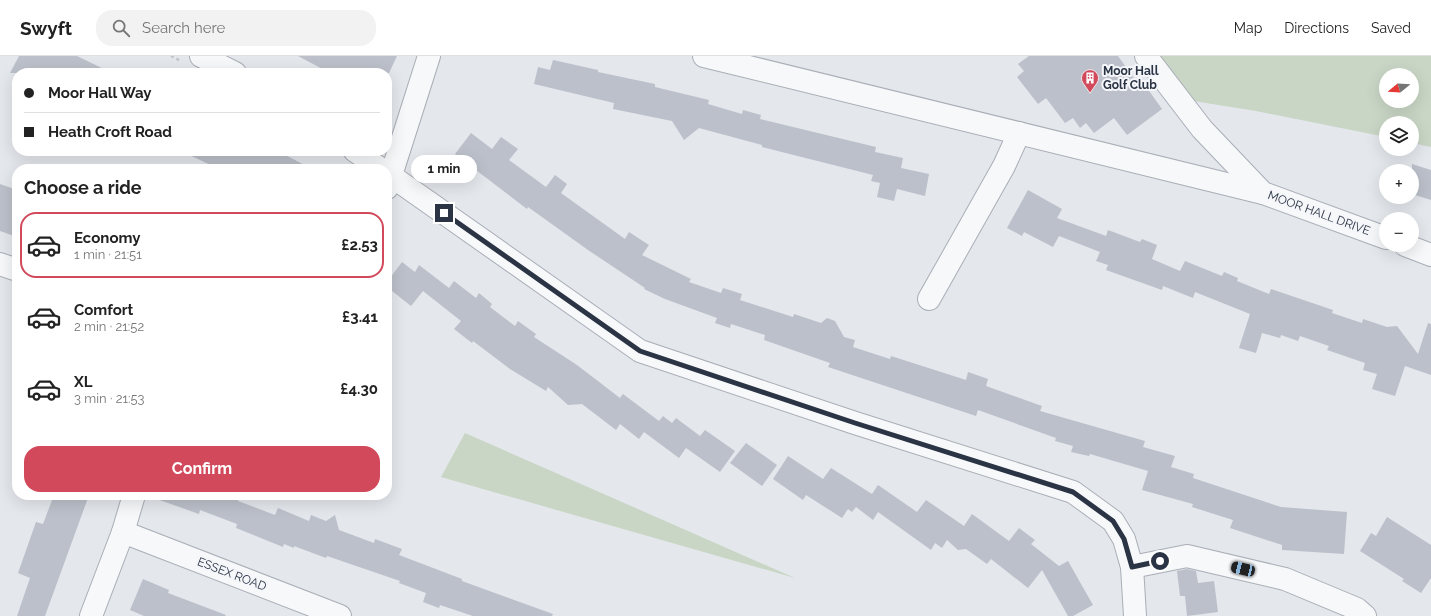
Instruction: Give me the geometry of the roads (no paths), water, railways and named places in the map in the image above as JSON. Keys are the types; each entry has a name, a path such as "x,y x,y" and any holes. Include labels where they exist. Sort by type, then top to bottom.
{"street":[{"path":"201,56 225,68"},
{"path":"392,164 429,56"},
{"path":"704,56 1263,192"},
{"name":"MOOR HALL DRIVE","path":"1146,56 1202,129 1263,192 1379,235"},
{"path":"929,299 1004,166 1019,133"},
{"path":"361,156 371,164"},
{"path":"392,180 640,351 855,423 1073,492 1113,521 1124,539 1132,567 1135,616"},
{"path":"1419,250 1431,254"},
{"path":"0,264 12,268"},
{"path":"91,616 124,532 133,500"},
{"name":"ESSEX ROAD","path":"124,532 340,616"},
{"path":"1132,567 1187,556 1285,579 1357,609 1365,616"}],"place":[{"name":"Moor Hall Golf Club","path":"1090,93"}]}
